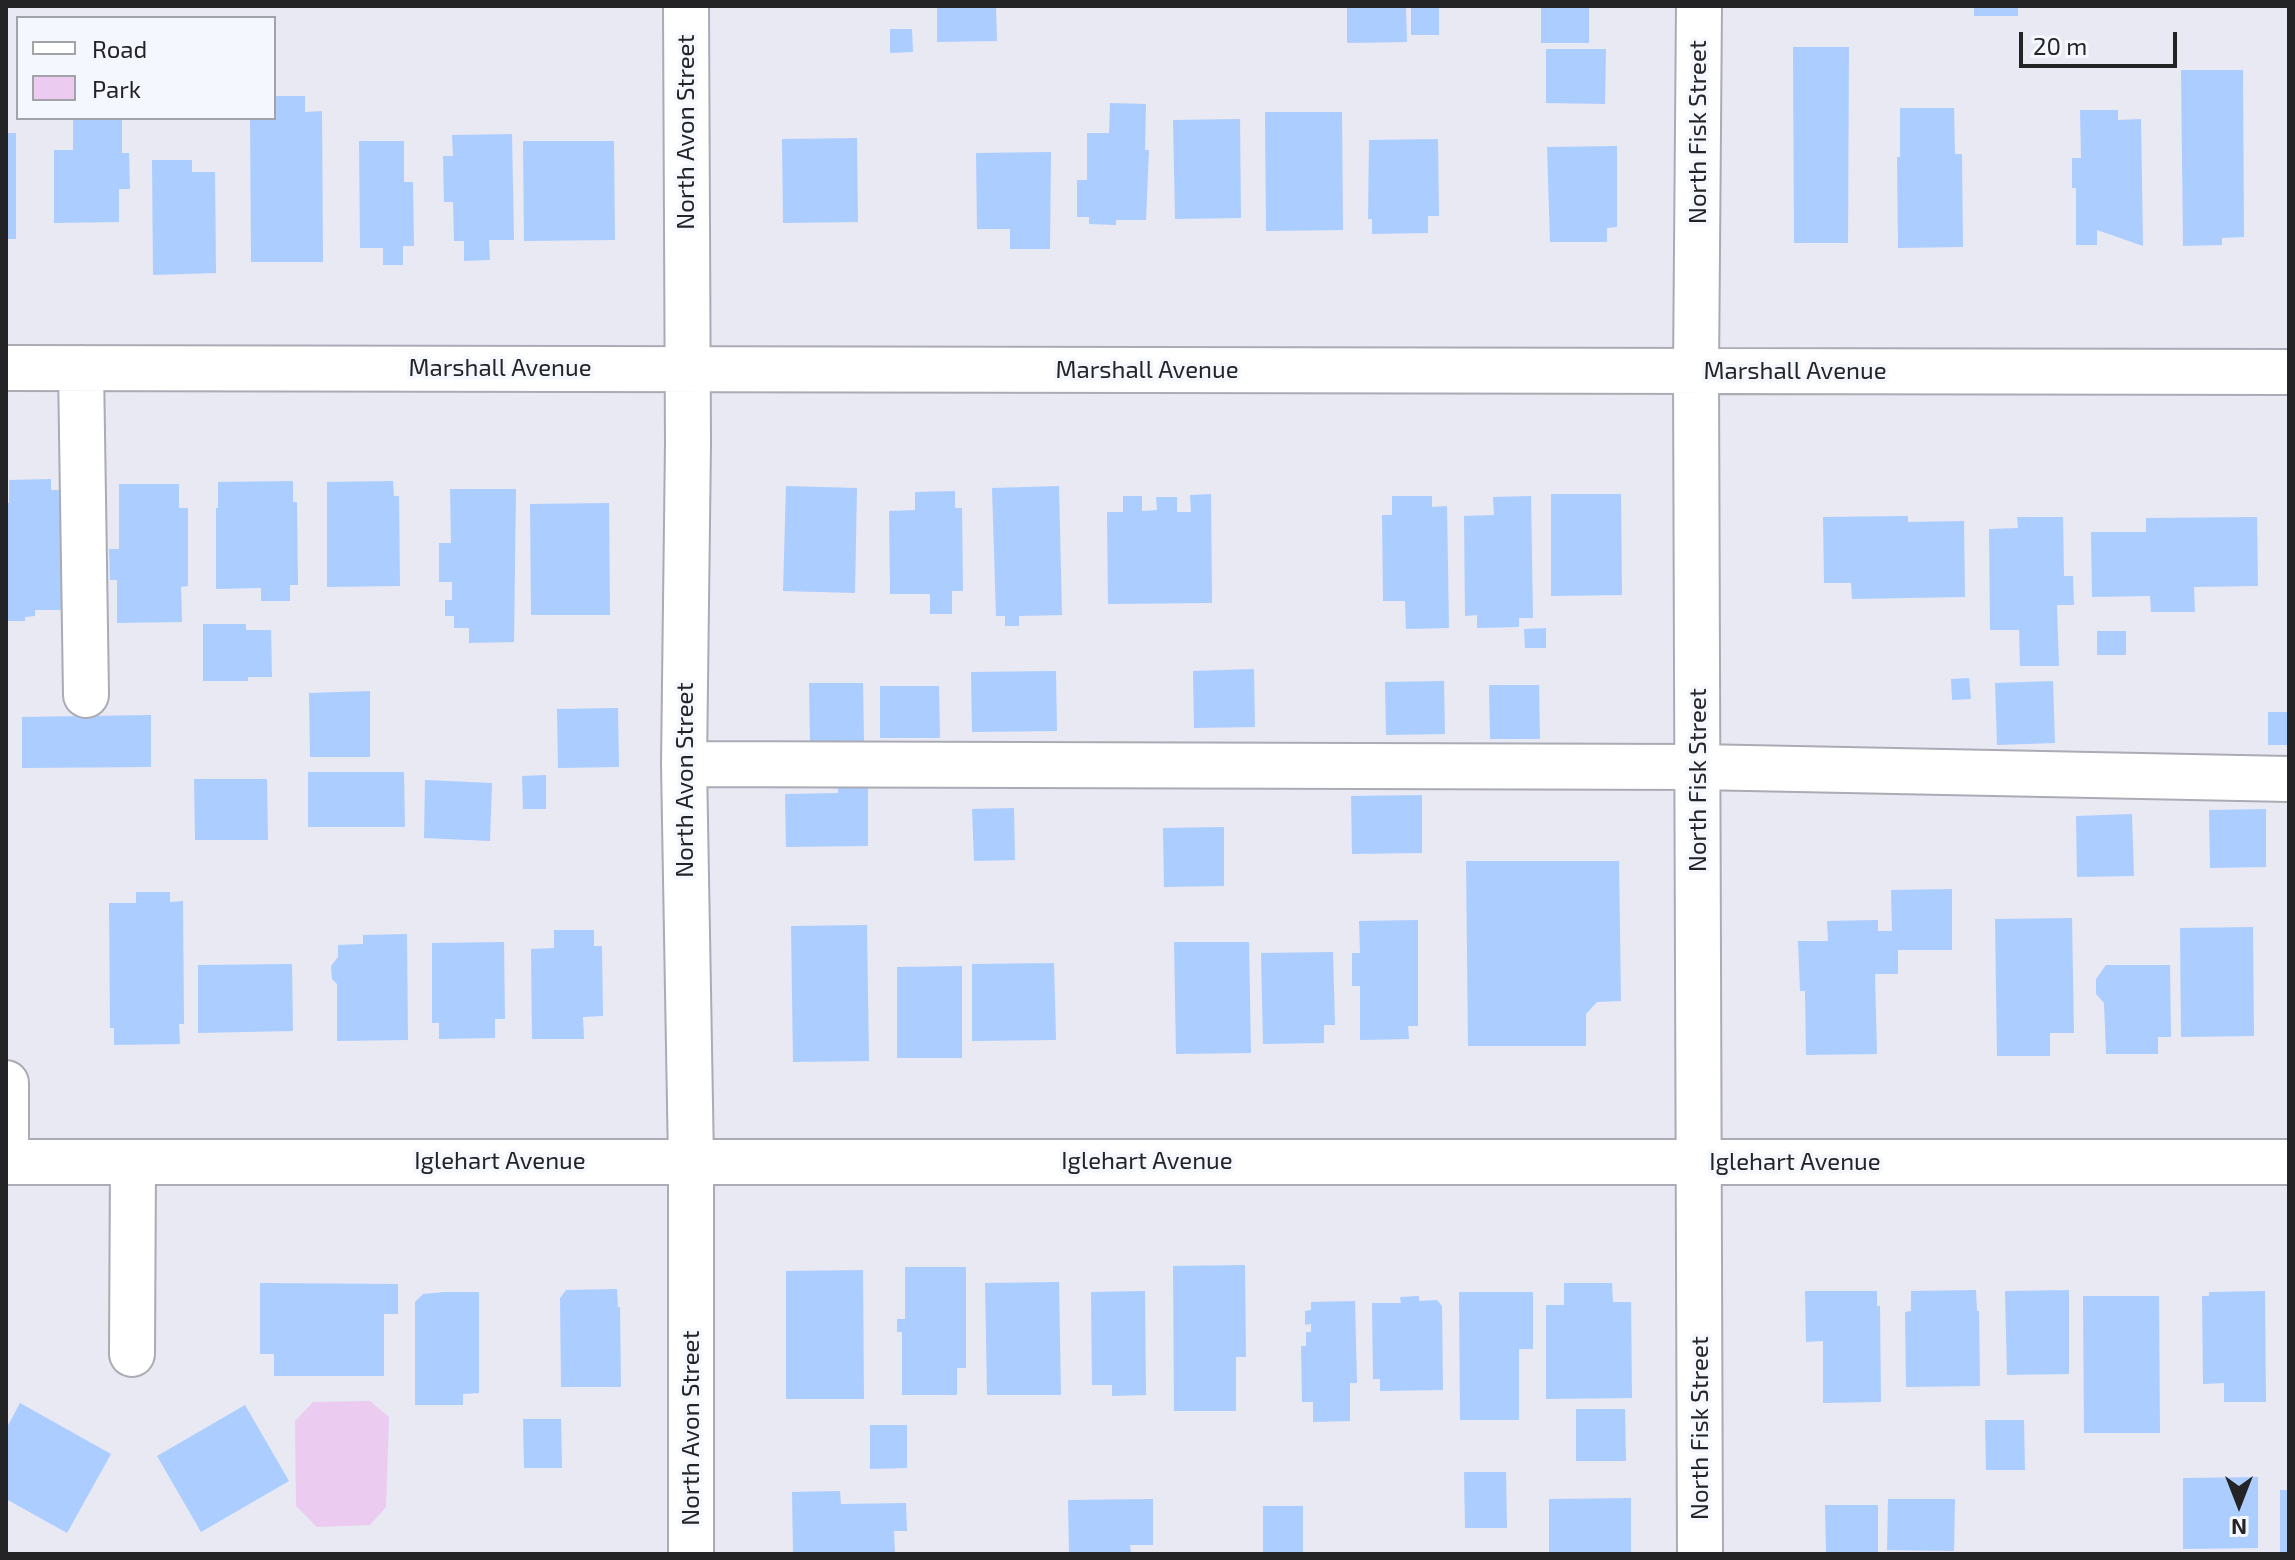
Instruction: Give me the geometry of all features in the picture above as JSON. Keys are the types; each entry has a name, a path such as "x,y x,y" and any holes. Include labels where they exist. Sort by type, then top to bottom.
{"street":[{"name":"North Avon Street","path":"686,6 688,368 684,764 691,1161 691,1554"},
{"name":"North Fisk Street","path":"1699,6 1696,371 1700,1554"},
{"name":"Marshall Avenue","path":"6,368 2289,372"},
{"path":"81,368 86,695"},
{"path":"684,764 1698,767 2289,779"},
{"path":"6,1083 6,1162"},
{"name":"Iglehart Avenue","path":"6,1162 2289,1162"},
{"path":"132,1354 133,1162"}],"green space":[{"path":"370,1401 389,1417 386,1507 370,1525 317,1527 296,1506 295,1421 313,1402"}],"building":[{"path":"937,6 996,6 997,41 937,42"},
{"path":"1347,6 1406,6 1407,42 1347,43"},
{"path":"1411,6 1439,6 1439,35 1411,35"},
{"path":"1541,6 1589,6 1589,43 1541,43"},
{"path":"1974,6 2018,6 2018,16 1974,16"},
{"path":"890,29 912,29 913,52 890,53"},
{"path":"1793,47 1849,47 1848,243 1794,243"},
{"path":"1546,49 1606,49 1605,104 1546,103"},
{"path":"2181,70 2243,70 2244,237 2222,238 2222,245 2183,246"},
{"path":"276,96 305,96 305,112 322,111 323,262 251,262 250,120 276,120"},
{"path":"1110,103 1146,104 1145,150 1149,150 1146,220 1116,220 1116,225 1089,224 1089,217 1077,217 1077,180 1087,180 1087,133 1109,133"},
{"path":"1900,108 1954,108 1955,154 1962,154 1963,247 1898,248"},
{"path":"2080,110 2118,110 2118,120 2141,119 2143,246 2097,230 2097,245 2076,245 2076,188 2072,188 2072,158 2081,158"},
{"path":"1265,112 1342,112 1343,230 1266,231"},
{"path":"1240,119 1241,218 1175,219 1173,120"},
{"path":"73,120 122,120 122,153 129,153 130,189 119,189 119,222 54,223 54,150 73,150"},
{"path":"6,133 16,133 16,239 6,239"},
{"path":"512,134 514,240 489,240 490,260 464,261 464,241 454,241 453,202 444,202 443,156 453,156 452,135"},
{"path":"857,138 858,222 783,223 782,139"},
{"path":"1438,139 1439,216 1428,216 1428,233 1372,234 1372,219 1368,219 1369,140"},
{"path":"359,141 404,141 404,182 413,182 414,246 403,246 403,265 383,265 383,248 360,248"},
{"path":"523,141 614,141 615,240 524,241"},
{"path":"1617,146 1617,227 1607,228 1607,242 1550,242 1547,147"},
{"path":"1051,152 1050,249 1010,249 1010,229 977,229 976,153"},
{"path":"152,160 192,160 192,172 215,172 216,273 153,275"},
{"path":"51,479 51,490 65,490 66,610 35,610 35,616 25,617 25,621 6,621 6,503 9,503 9,480"},
{"path":"293,481 293,502 297,502 298,585 290,585 290,601 261,601 261,588 216,589 218,482"},
{"path":"393,481 394,496 399,496 400,586 327,587 327,482"},
{"path":"119,484 179,484 179,508 188,508 188,586 181,587 182,622 117,623 117,580 110,580 109,549 119,549"},
{"path":"786,486 857,488 855,593 783,591"},
{"path":"1059,486 1062,615 1019,616 1019,626 1005,626 1005,616 996,616 992,488"},
{"path":"450,489 516,489 514,642 469,643 469,628 454,628 454,616 445,616 445,600 452,600 452,582 439,582 439,543 451,543"},
{"path":"955,491 955,508 962,508 963,591 952,591 952,614 930,614 930,594 890,594 889,511 915,510 915,492"},
{"path":"1211,494 1212,603 1108,604 1107,512 1123,512 1123,496 1142,496 1142,511 1157,510 1156,497 1177,497 1177,512 1191,512 1190,495"},
{"path":"1551,494 1621,494 1622,595 1551,596"},
{"path":"1392,496 1432,496 1432,507 1447,506 1449,628 1406,629 1405,601 1383,601 1382,515 1392,515"},
{"path":"1531,496 1533,618 1519,618 1519,627 1477,628 1477,615 1465,616 1464,516 1494,515 1493,497"},
{"path":"609,503 610,615 531,615 530,504"},
{"path":"1908,516 1908,522 1964,521 1965,597 1852,599 1851,583 1824,583 1823,517"},
{"path":"2017,517 2063,517 2064,576 2073,576 2074,605 2057,605 2059,666 2020,666 2019,630 1990,630 1989,529 2018,528"},
{"path":"2257,517 2258,586 2194,587 2195,612 2151,612 2150,596 2092,597 2091,532 2146,532 2146,518"},
{"path":"203,624 246,624 246,630 271,630 272,677 248,677 248,681 203,681"},
{"path":"1546,628 1546,648 1525,648 1524,629"},
{"path":"2097,631 2126,631 2126,655 2097,655"},
{"path":"1254,669 1255,727 1194,728 1193,671"},
{"path":"1056,671 1057,731 972,732 971,672"},
{"path":"1969,678 1971,699 1952,700 1951,679"},
{"path":"1444,681 1445,734 1386,735 1385,682"},
{"path":"2053,681 2055,743 1997,745 1995,683"},
{"path":"809,683 863,683 864,741 810,742"},
{"path":"1489,685 1539,685 1540,739 1490,739"},
{"path":"880,686 939,686 940,738 880,738"},
{"path":"370,691 370,757 310,757 309,693"},
{"path":"618,708 619,767 558,768 557,709"},
{"path":"2268,712 2289,712 2289,745 2268,745"},
{"path":"151,715 151,767 22,768 22,717"},
{"path":"308,772 404,772 405,827 308,827"},
{"path":"546,775 546,809 523,809 522,776"},
{"path":"194,779 267,779 268,840 195,840"},
{"path":"425,780 492,783 490,841 424,838"},
{"path":"838,785 868,785 868,846 786,847 785,794 838,793"},
{"path":"1422,795 1422,853 1352,854 1351,796"},
{"path":"1014,808 1015,860 974,861 972,809"},
{"path":"2266,809 2266,867 2210,868 2209,810"},
{"path":"2132,814 2134,876 2077,877 2076,816"},
{"path":"1224,827 1224,886 1164,887 1163,828"},
{"path":"1466,861 1619,861 1621,1001 1597,1002 1586,1014 1586,1046 1468,1046"},
{"path":"1952,889 1952,950 1898,950 1898,974 1875,974 1877,1054 1806,1055 1805,991 1800,991 1798,941 1828,941 1827,921 1878,920 1878,931 1892,931 1891,890"},
{"path":"136,892 170,892 170,902 183,901 184,1024 179,1024 180,1044 114,1045 114,1028 110,1028 109,903 136,903"},
{"path":"2072,918 2074,1033 2050,1033 2050,1056 1997,1056 1995,919"},
{"path":"1418,920 1418,1026 1408,1026 1409,1039 1360,1040 1360,986 1352,986 1352,953 1360,953 1359,921"},
{"path":"867,925 869,1061 793,1062 791,926"},
{"path":"2253,927 2254,1036 2181,1037 2180,928"},
{"path":"554,930 594,930 594,946 602,946 603,1016 583,1017 584,1039 532,1039 531,949 554,948"},
{"path":"407,934 408,1040 337,1041 337,984 332,979 331,966 338,957 338,945 363,944 363,935"},
{"path":"504,942 505,1019 495,1019 495,1038 439,1039 439,1023 432,1023 432,943"},
{"path":"1174,942 1249,942 1251,1053 1176,1054"},
{"path":"1333,952 1335,1025 1324,1025 1324,1043 1263,1044 1261,953"},
{"path":"1054,963 1056,1040 972,1041 972,964"},
{"path":"292,964 293,1031 198,1033 198,965"},
{"path":"2106,965 2170,965 2171,1037 2158,1037 2158,1054 2106,1054 2104,1003 2096,994 2096,979"},
{"path":"962,966 962,1058 897,1058 897,967"},
{"path":"1245,1265 1246,1357 1236,1357 1236,1411 1174,1411 1173,1266"},
{"path":"905,1267 966,1267 966,1368 957,1368 957,1395 902,1395 902,1332 897,1332 897,1319 905,1319"},
{"path":"863,1270 864,1399 786,1399 786,1271"},
{"path":"1059,1282 1061,1395 987,1395 985,1283"},
{"path":"260,1283 398,1284 398,1314 384,1314 384,1376 274,1376 274,1354 260,1354"},
{"path":"1564,1283 1612,1283 1613,1302 1631,1302 1632,1398 1546,1399 1546,1305 1564,1305"},
{"path":"617,1289 621,1387 561,1387 560,1298 566,1290"},
{"path":"1976,1290 1980,1386 1906,1387 1905,1312 1911,1311 1911,1291"},
{"path":"2069,1290 2069,1374 2007,1375 2005,1291"},
{"path":"1145,1291 1146,1395 1112,1396 1112,1385 1092,1385 1091,1292"},
{"path":"1805,1291 1877,1291 1877,1306 1880,1306 1881,1402 1823,1403 1823,1341 1806,1342"},
{"path":"2265,1291 2266,1402 2224,1402 2224,1383 2203,1384 2202,1296 2209,1296 2209,1292"},
{"path":"479,1292 479,1393 463,1394 463,1405 415,1405 415,1302 423,1294"},
{"path":"1459,1292 1533,1292 1533,1349 1519,1349 1519,1420 1460,1420"},
{"path":"1419,1296 1419,1301 1437,1300 1442,1306 1443,1390 1380,1391 1380,1379 1373,1379 1372,1303 1401,1303 1400,1297"},
{"path":"2083,1296 2159,1296 2160,1433 2084,1433"},
{"path":"1355,1301 1357,1383 1350,1383 1350,1421 1313,1422 1313,1402 1302,1402 1301,1346 1306,1346 1306,1332 1311,1332 1311,1324 1305,1325 1305,1311 1311,1310 1311,1302"},
{"path":"20,1403 111,1454 67,1533 6,1499 6,1429"},
{"path":"245,1405 289,1481 201,1532 157,1456"},
{"path":"1576,1409 1625,1409 1626,1461 1576,1461"},
{"path":"523,1419 561,1419 562,1468 524,1468"},
{"path":"1985,1420 2024,1420 2025,1470 1986,1470"},
{"path":"870,1425 907,1425 907,1468 870,1469"},
{"path":"1464,1472 1506,1472 1507,1528 1465,1528"},
{"path":"2258,1477 2258,1548 2183,1549 2183,1478"},
{"path":"2280,1490 2289,1490 2289,1554 2280,1554"},
{"path":"840,1491 841,1504 906,1503 907,1531 894,1531 895,1554 793,1554 792,1492"},
{"path":"1631,1498 1631,1554 1549,1554 1549,1499"},
{"path":"1153,1499 1153,1545 1130,1545 1131,1554 1069,1554 1068,1500"},
{"path":"1888,1499 1955,1499 1954,1551 1887,1550"},
{"path":"1825,1505 1878,1505 1878,1554 1826,1554"},
{"path":"1263,1506 1303,1506 1303,1554 1263,1554"}]}
